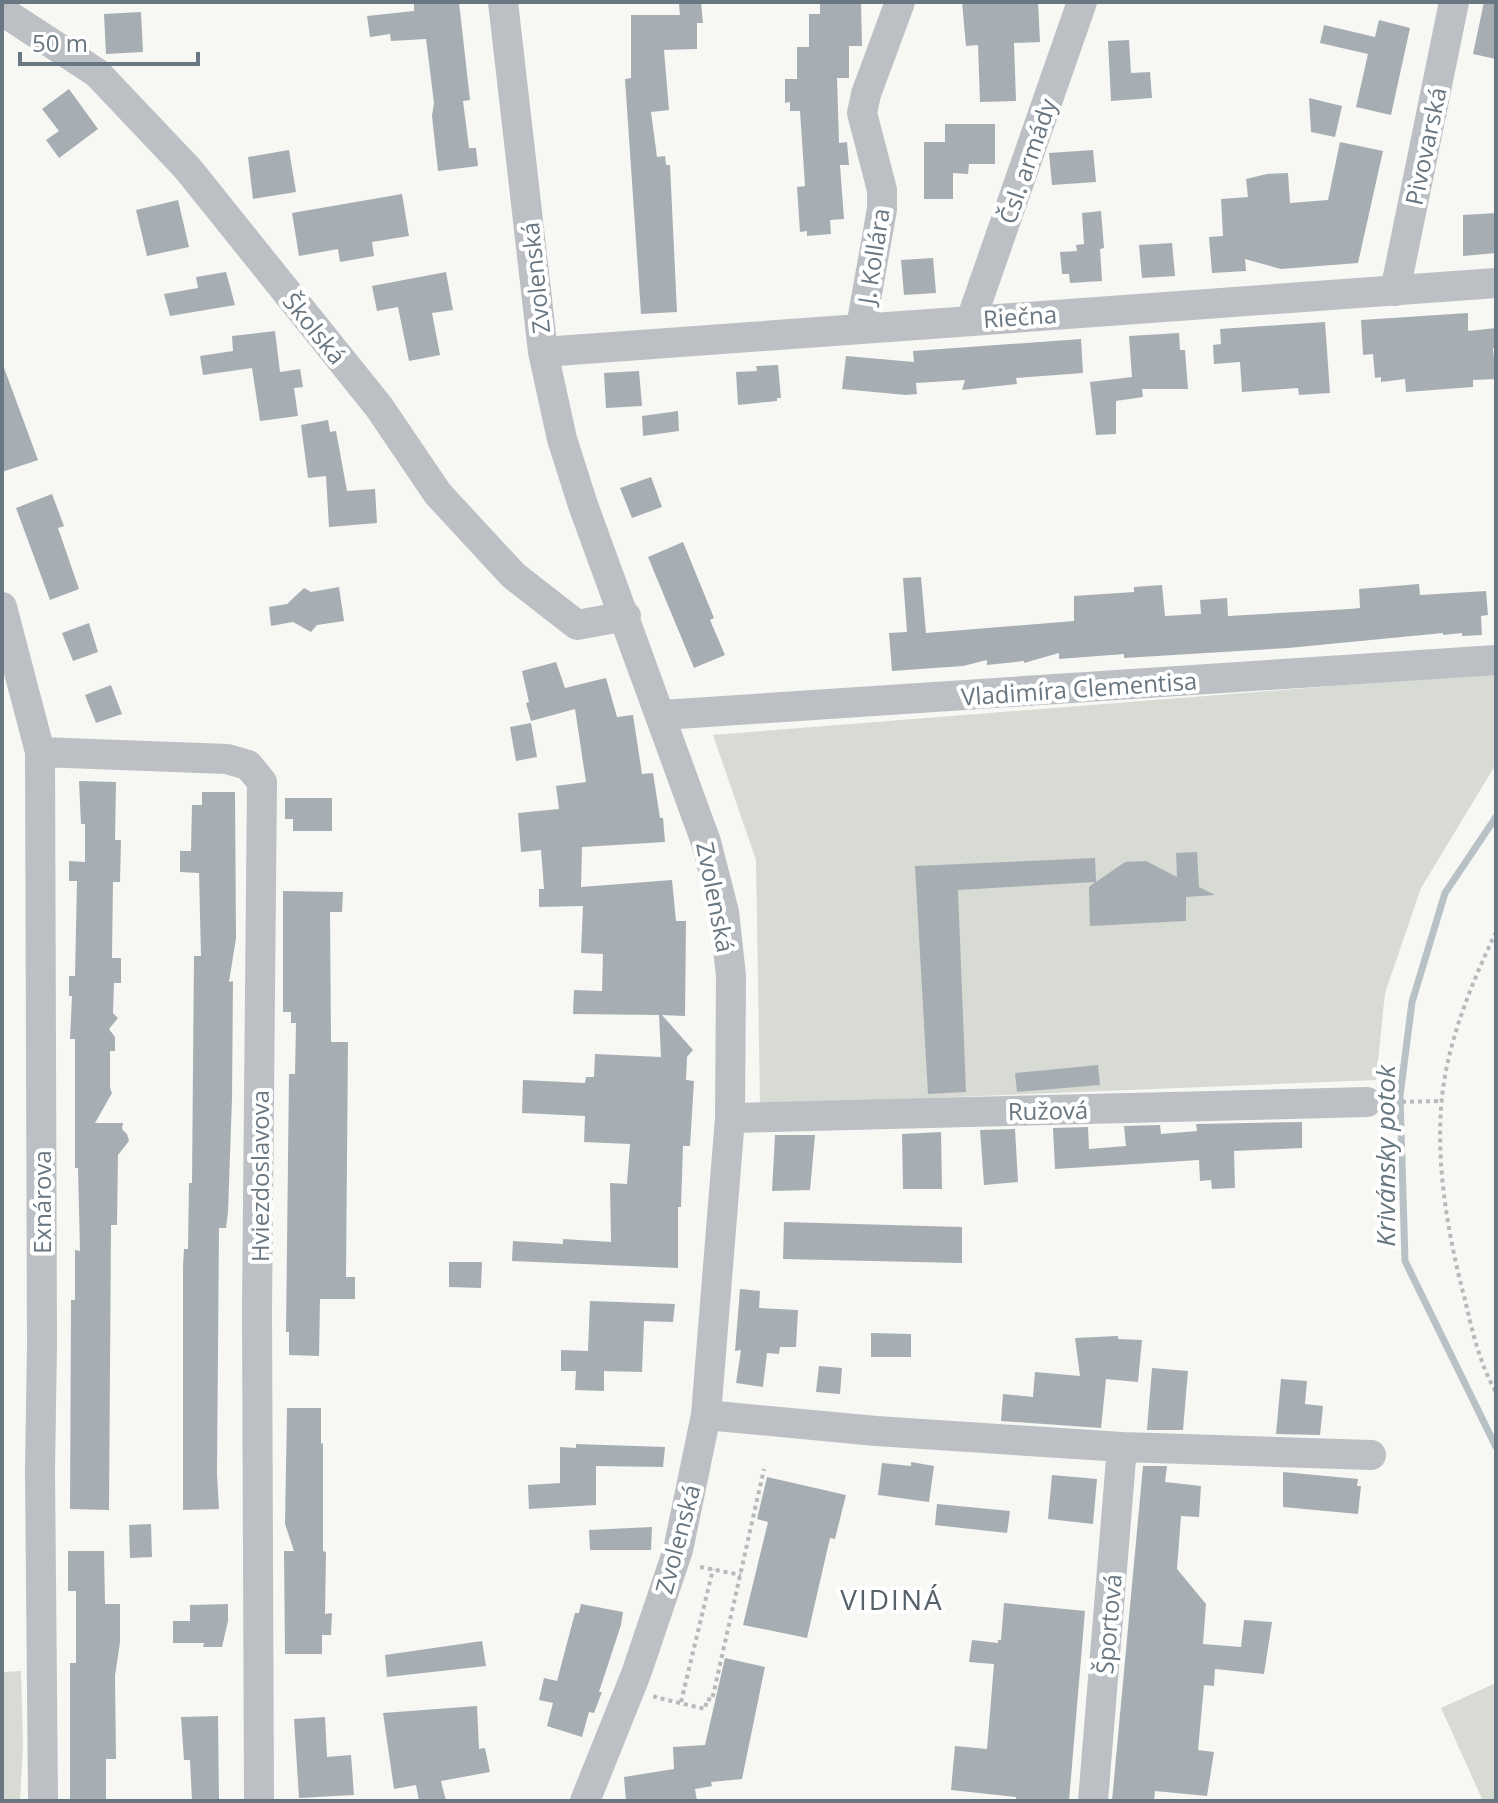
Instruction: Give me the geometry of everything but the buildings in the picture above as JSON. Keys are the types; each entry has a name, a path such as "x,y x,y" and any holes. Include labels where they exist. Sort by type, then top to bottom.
{"street":[{"name":"Zvolenská","path":"503,2 543,352 562,439 583,505 706,842 724,912 731,976 730,1118 706,1415 678,1550 636,1674 585,1801"},
{"name":"J. Kollára","path":"861,327 882,200 862,113 900,2"},
{"name":"Čsl. armády","path":"971,320 1082,2"},
{"name":"Pivovarská","path":"1395,291 1454,2"},
{"name":"Školská","path":"2,11 97,73 188,169 379,407 438,494 513,575 577,625 626,616"},
{"name":"Riečna","path":"543,352 1496,283"},
{"name":"Exnárova","path":"2,607 40,752 43,1801"},
{"name":"Vladimíra Clementisa","path":"662,715 1496,660"},
{"name":"Hviezdoslavova","path":"40,752 227,759 248,765 262,782 257,1309 259,1801"},
{"name":"Ružová","path":"730,1118 1376,1102"},
{"path":"706,1415 876,1431 1122,1447 1371,1455"},
{"name":"Športová","path":"1093,1801 1122,1447"}],"path":[{"path":"1496,932 1472,982 1444,1082 1442,1137 1448,1225 1472,1330 1496,1392"},
{"path":"1376,1102 1443,1101"},
{"path":"658,1689 655,1697 705,1709 707,1699 712,1700 764,1469"},
{"path":"696,1566 741,1575"},
{"path":"681,1702 713,1569"}],"shaded area":[{"path":"1496,673 1496,764 1421,888 1385,993 1376,1080 760,1105 756,860 713,735"},
{"path":"21,1671 23,1745 20,1801 2,1801 2,1672"},
{"path":"1496,1683 1496,1801 1483,1801 1441,1708"}],"waterway":[{"name":"Krivánsky potok","path":"1496,817 1445,893 1412,1002 1400,1096 1405,1261 1496,1447"}],"district":[{"name":"VIDINÁ","path":"892,1599"}]}
